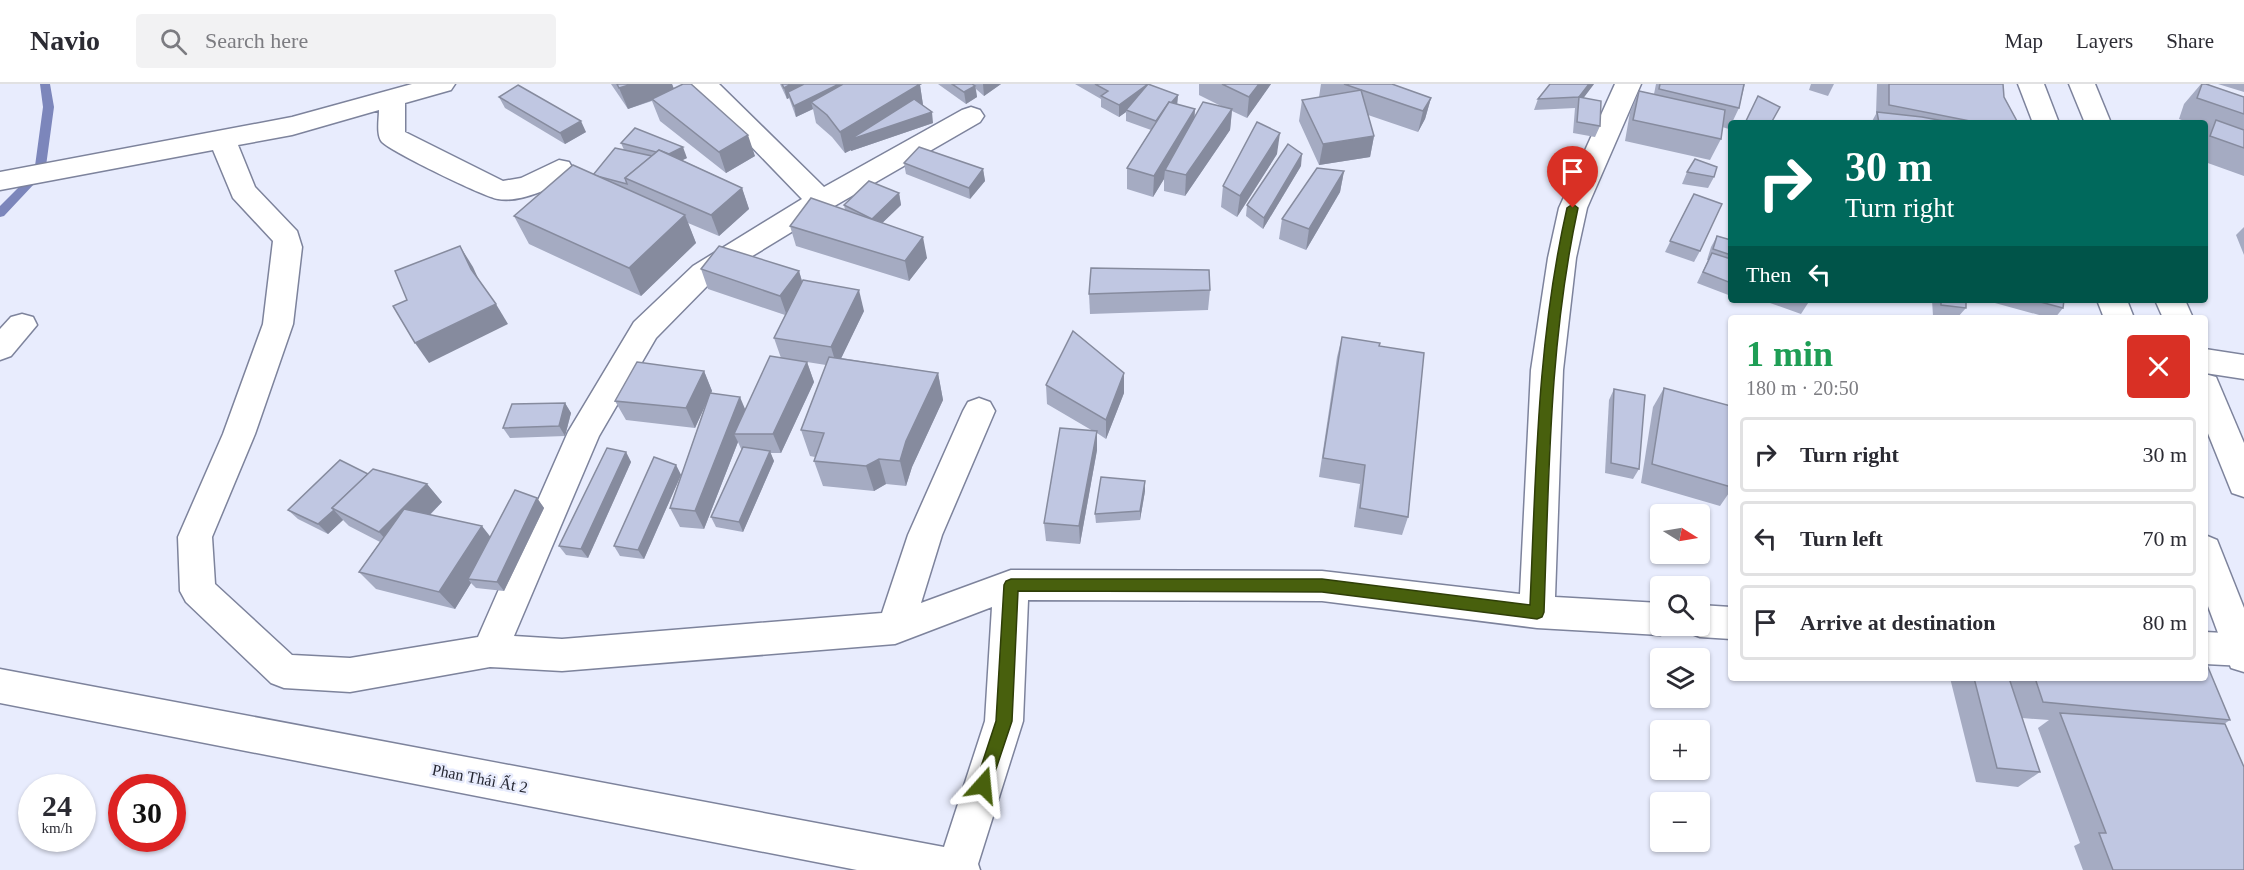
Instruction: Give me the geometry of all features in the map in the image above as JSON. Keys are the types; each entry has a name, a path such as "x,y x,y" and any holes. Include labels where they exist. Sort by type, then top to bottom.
{"street":[{"path":"0,181 292,126 392,100 442,84"},
{"path":"704,84 821,201"},
{"path":"1537,612 1547,370 1562,258 1573,208 1628,84"},
{"path":"2031,84 2045,120"},
{"path":"2082,84 2097,120"},
{"path":"392,100 392,136 413,149 499,190 523,189 559,169"},
{"path":"490,651 584,432 645,330 703,273 821,201 971,116"},
{"path":"222,140 243,190 287,238 288,247 278,324 238,434 195,537 198,591 284,671 350,675 490,651 562,655 895,628 1011,585 1322,586 1537,612 1650,618"},
{"path":"0,348 22,325"},
{"path":"2208,361 2244,367"},
{"path":"2208,393 2244,483"},
{"path":"895,628 925,535 979,411"},
{"path":"2208,558 2243,653 2208,648"},
{"path":"957,870 1004,721 1011,585"},
{"path":"1710,622 1728,623"},
{"name":"Phan Thái Ất 2","path":"0,686 957,870"}],"building":[{"path":"617,84 632,84 619,88"},
{"path":"683,84 691,84 748,135 719,152 652,99"},
{"path":"804,84 839,84 794,106 788,92"},
{"path":"843,84 920,84 840,132 827,115 811,102"},
{"path":"952,84 972,84 975,86 964,92"},
{"path":"1095,84 1148,84 1119,105 1101,96 1108,91"},
{"path":"1148,84 1178,95 1171,103 1169,102 1156,121 1126,110"},
{"path":"1222,84 1259,84 1249,97"},
{"path":"1344,84 1392,84 1431,98 1423,111"},
{"path":"1550,84 1589,84 1579,97 1538,99"},
{"path":"1660,84 1744,84 1739,108 1659,89"},
{"path":"1889,84 2003,84 2004,97 2016,120 1965,120 1889,105"},
{"path":"2202,84 2244,97 2244,114 2197,98"},
{"path":"518,85 581,121 560,133 499,97"},
{"path":"1361,90 1374,136 1323,144 1302,100"},
{"path":"1639,91 1725,110 1721,139 1633,120"},
{"path":"1758,96 1780,107 1773,120 1746,120"},
{"path":"1579,97 1601,101 1600,126 1577,122"},
{"path":"914,99 932,112 849,140"},
{"path":"1169,102 1195,109 1154,176 1127,168"},
{"path":"1203,102 1232,109 1186,175 1165,170"},
{"path":"1877,112 1938,120 1878,120"},
{"path":"2216,120 2244,130 2244,148 2210,136"},
{"path":"1257,122 1280,133 1240,196 1223,186"},
{"path":"635,128 683,147 669,154 621,143"},
{"path":"1288,144 1302,154 1264,218 1247,205"},
{"path":"919,147 983,169 969,188 904,163"},
{"path":"615,148 652,156 625,178 627,184 593,175"},
{"path":"659,150 742,188 711,215 625,178"},
{"path":"1695,159 1717,167 1714,177 1687,172"},
{"path":"573,165 685,215 629,268 514,216"},
{"path":"1317,168 1344,171 1309,229 1282,219"},
{"path":"869,181 899,193 872,219 844,205"},
{"path":"1694,194 1722,204 1700,251 1670,241"},
{"path":"811,198 923,237 905,261 790,226"},
{"path":"1717,236 1728,239 1728,254 1713,249"},
{"path":"460,246 471,269 496,304 415,343 393,306 407,300 395,271"},
{"path":"719,246 799,271 780,296 701,269"},
{"path":"1712,253 1728,258 1728,282 1703,272"},
{"path":"1091,268 1209,270 1210,290 1089,294"},
{"path":"803,280 859,290 831,347 774,338"},
{"path":"1941,303 1966,303 1966,308 1941,305"},
{"path":"2044,303 2064,303 2063,308"},
{"path":"1073,331 1124,373 1106,420 1046,385"},
{"path":"1342,337 1424,353 1408,517 1360,508 1365,465 1323,458"},
{"path":"770,356 807,362 773,434 734,434"},
{"path":"829,357 938,373 906,441 900,461 879,459 866,466 814,461 824,433 801,430"},
{"path":"637,362 704,371 686,408 615,401"},
{"path":"1664,388 1728,405 1728,486 1652,464"},
{"path":"1614,389 1645,395 1639,469 1611,463"},
{"path":"710,393 740,397 695,511 670,508"},
{"path":"565,403 559,426 503,428 512,404"},
{"path":"1060,428 1097,431 1079,526 1044,523"},
{"path":"743,447 770,451 739,522 711,517"},
{"path":"607,448 626,452 581,549 559,546"},
{"path":"654,457 676,465 638,550 614,546"},
{"path":"340,460 368,474 332,508 334,510 318,524 288,510"},
{"path":"373,469 427,484 379,532 332,508"},
{"path":"1101,477 1145,481 1140,511 1095,514"},
{"path":"515,490 537,498 497,582 468,579"},
{"path":"404,509 482,526 439,592 359,572"},
{"path":"2208,667 2230,720 2043,702 2036,681 2208,681"},
{"path":"1975,681 2010,681 2040,772 1997,768"},
{"path":"2060,713 2225,724 2244,767 2244,870 2113,870 2099,833 2106,833"}],"waterway":[{"path":"0,213 25,188 41,166 44,130 49,107 45,84"}],"route":[{"path":"983,785 1004,721 1011,585 1322,586 1537,612 1547,370 1562,258 1573,208"}]}
